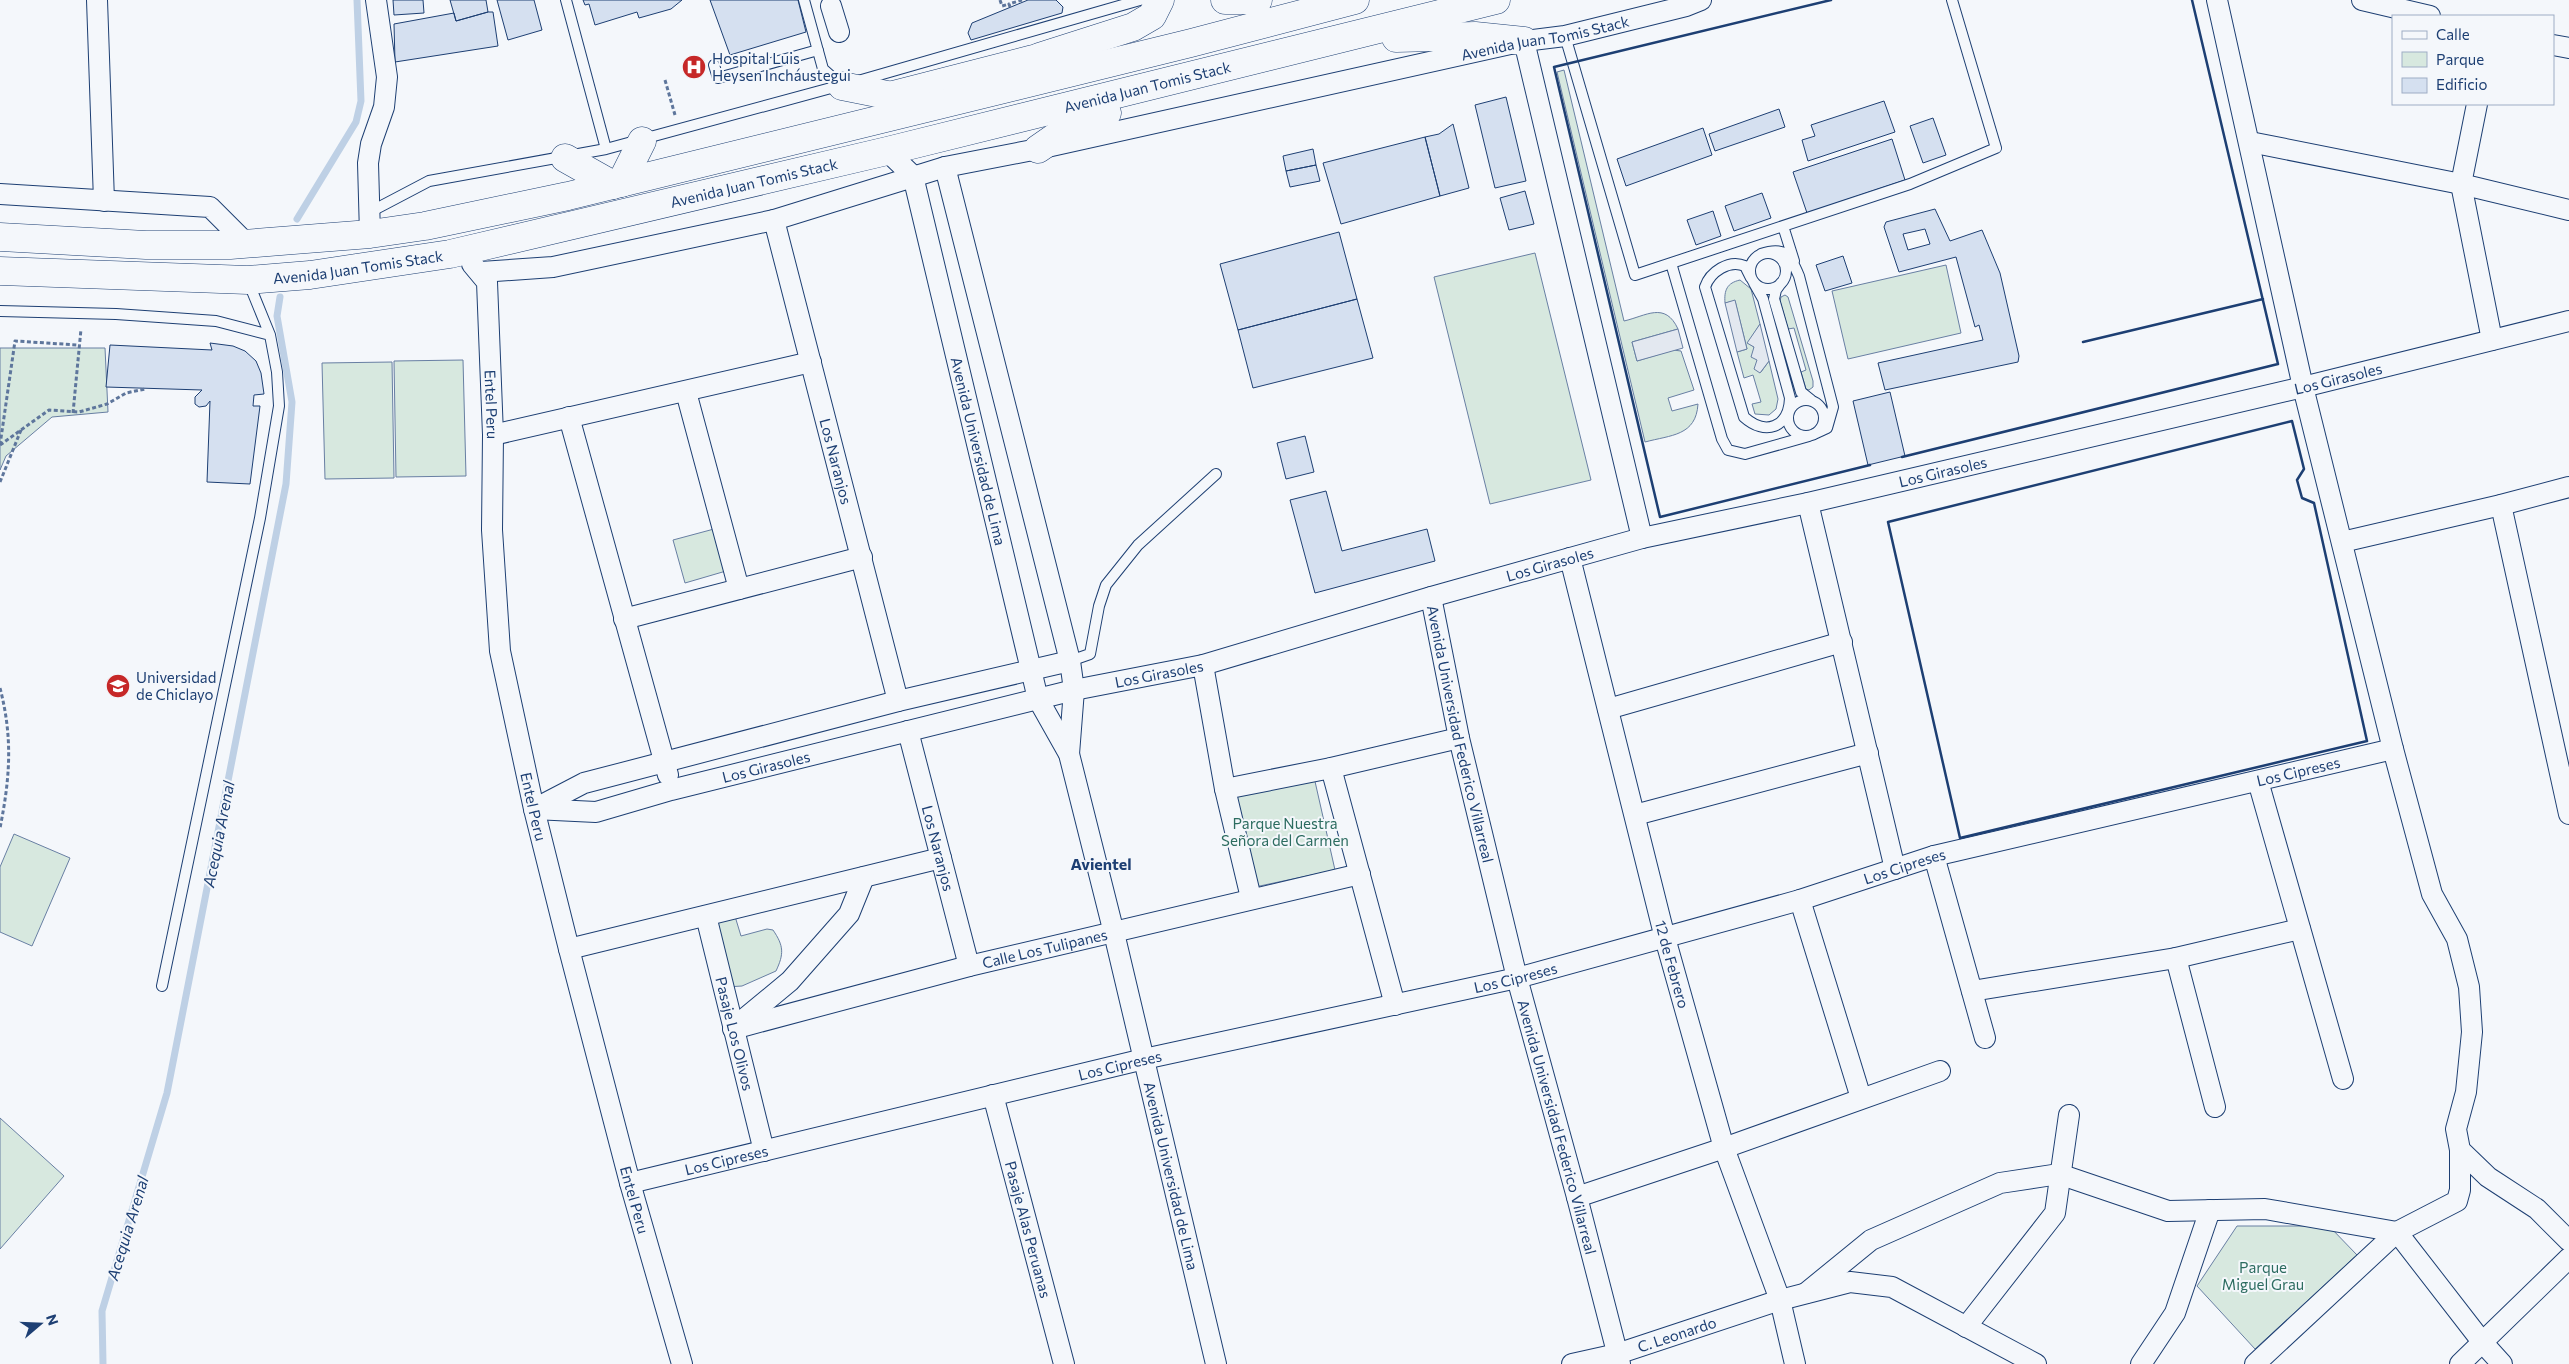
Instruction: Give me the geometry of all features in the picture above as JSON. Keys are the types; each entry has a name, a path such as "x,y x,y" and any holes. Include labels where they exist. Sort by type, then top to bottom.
{"main road":[{"path":"893,95 1039,57 1133,27 1152,16 1160,0"},
{"path":"1225,0 1258,0"},
{"path":"1308,0 1348,2"},
{"name":"Avenida Juan Tomis Stack","path":"0,271 248,280 310,275 450,254 887,151 1496,0"},
{"name":"Avenida Juan Tomis Stack","path":"0,237 146,245 247,244 370,223 425,226 617,184 1191,43 1348,2"},
{"path":"1322,44 1425,36 1475,36 1524,42"},
{"path":"1001,89 1039,57"},
{"path":"1038,149 1077,122 1159,97 1260,60"},
{"path":"842,86 935,105"},
{"path":"565,158 617,184 642,141"},
{"path":"0,277 33,273"}],"street":[{"path":"97,0 104,201"},
{"path":"370,223 368,162 371,144 384,107 387,77 376,0"},
{"name":"Avenida Juan Tomis Stack","path":"481,272 553,267 774,220 945,167 1038,149 1524,42 1565,36 1686,6 1701,0"},
{"path":"2216,0 2250,142 2303,387 2393,749 2432,894 2456,939 2469,987 2472,1032 2466,1092 2456,1129 2460,1150 2460,1190 2457,1201 2398,1232 2256,1364"},
{"path":"2362,0 2426,15"},
{"path":"831,6 839,32"},
{"path":"1524,42 1642,538"},
{"path":"2554,45 2569,48"},
{"path":"2477,105 2461,184 2492,340"},
{"path":"2250,142 2461,184 2569,210"},
{"path":"887,151 913,176"},
{"name":"Avenida Universidad de Lima","path":"945,167 1070,661 1074,690 1069,754"},
{"name":"Avenida Universidad de Lima","path":"913,176 1038,699 1069,754 1114,933 1216,1364"},
{"path":"0,194 210,207 247,244"},
{"name":"Los Naranjos","path":"774,220 898,701"},
{"path":"450,254 466,259 481,272"},
{"name":"Entel Peru","path":"481,272 487,282 493,435 492,530 500,651 534,809 569,949 630,1183 682,1364"},
{"name":"Los Girasoles","path":"534,809 596,812 671,790 1074,690 1202,665 1431,597 1642,538 1808,503 2303,387 2569,322"},
{"path":"493,435 811,362"},
{"path":"686,392 739,589"},
{"path":"569,418 624,619 666,762 671,790"},
{"path":"2342,542 2501,505 2569,486"},
{"path":"1808,503 1895,869"},
{"path":"2501,505 2569,814"},
{"path":"624,619 862,557"},
{"name":"12 de Febrero","path":"1570,558 1665,938 1724,1148 1780,1300 1795,1364"},
{"name":"Avenida Universidad Federico Villarreal","path":"1431,597 1459,738 1517,978 1577,1196 1618,1359"},
{"path":"1608,709 1842,642"},
{"path":"534,809 584,783 898,701 1070,661"},
{"path":"1202,665 1226,789 1251,898"},
{"name":"Los Naranjos","path":"908,731 969,966"},
{"path":"1226,789 1330,768 1459,738"},
{"name":"Los Cipreses","path":"630,1183 1144,1059 1517,978 1800,900 1934,856 2393,749"},
{"path":"1634,815 1868,753"},
{"path":"1330,768 1395,1005"},
{"path":"2258,781 2343,1079"},
{"path":"1934,856 1985,1038"},
{"path":"569,949 941,858"},
{"name":"Calle Los Tulipanes","path":"733,1029 969,966 1114,933 1251,898 1360,874"},
{"path":"733,1029 790,981 849,914 864,877"},
{"path":"1800,900 1861,1098"},
{"name":"Pasaje Los Olivos","path":"706,916 764,1151"},
{"path":"1972,991 2176,958 2300,929"},
{"path":"2176,958 2215,1107"},
{"path":"1577,1196 1724,1148 1940,1071"},
{"name":"Pasaje Alas Peruanas","path":"993,1095 1064,1364"},
{"path":"1966,1327 2055,1213 2068,1115"},
{"path":"2460,1150 2488,1177 2537,1209 2569,1241"},
{"path":"1806,1293 1871,1240 2000,1183 2059,1174 2168,1211 2265,1209 2398,1232 2483,1343 2502,1364"},
{"path":"2141,1364 2175,1313 2210,1210"},
{"path":"2460,1364 2569,1258"},
{"name":"C. Leonardo","path":"1572,1364 1618,1359 1780,1300 1850,1282 1892,1287 2036,1364"}],"lane":[{"path":"566,0 606,149"},
{"path":"804,0 822,69 842,86"},
{"path":"370,223 429,181 552,158 565,158 642,141 842,86 1002,35 1140,0"},
{"path":"1565,36 1634,274 1910,184 1996,148 1952,0"},
{"path":"714,65 718,78 818,50"},
{"path":"1671,263 1722,439 1728,450 1745,454 1812,435 1827,428 1833,407 1799,276 1783,226"},
{"path":"1781,283 1770,289 1759,287 1753,281 1750,267 1756,257 1777,250 1783,252 1788,256 1799,276"},
{"path":"1761,254 1773,254 1782,261 1785,272 1776,290 1774,299 1801,392 1820,407 1823,413 1822,425 1812,435 1797,434 1793,430 1788,419 1788,413 1790,398 1763,299 1745,266 1732,264 1714,272 1708,278 1705,286 1711,312 1744,417 1752,425 1764,428 1774,426 1784,420 1788,413 1790,408 1799,400 1811,400"},
{"path":"162,986 272,452 279,406 277,372 270,335 248,280"},
{"path":"0,310 216,321 270,335"},
{"path":"1070,661 1090,654 1099,606 1106,585 1138,545 1216,474"}],"path":[{"path":"1000,0 1002,6 1010,6 1022,0"},
{"path":"73,413 78,345 83,313"},
{"path":"0,445 14,341 78,345"},
{"path":"0,445 49,410 73,413 107,404 126,393 145,388"},
{"path":"0,482 22,430"},
{"path":"0,688 8,719 9,779 0,828"}],"green space":[{"path":"1564,70 1624,321 1647,314 1661,313 1673,320 1678,329 1632,342 1637,361 1673,350 1681,351 1694,390 1668,398 1672,411 1698,404 1693,422 1687,428 1673,435 1645,442 1557,72"},
{"path":"1535,253 1591,480 1490,504 1434,277"},
{"path":"1946,265 1961,333 1848,359 1832,291"},
{"path":"1740,280 1751,289 1760,324 1748,343 1754,347 1761,372 1769,361 1778,399 1776,409 1769,415 1755,414 1752,404 1761,402 1753,375 1744,378 1737,352 1747,349 1735,301 1725,303 1727,288 1732,283"},
{"path":"1785,295 1788,297 1813,381 1813,387 1809,390 1806,389 1801,372 1806,370 1794,328 1788,329 1780,301 1781,297"},
{"path":"0,348 105,348 108,412 52,417 6,456 0,470"},
{"path":"463,360 466,476 396,477 394,361"},
{"path":"392,362 394,478 325,479 322,363"},
{"path":"714,529 726,571 685,583 673,540"},
{"name":"Parque Nuestra Señora del Carmen","path":"1314,777 1335,870 1255,887 1235,794"},
{"path":"14,834 70,858 32,946 0,932 0,867"},
{"path":"734,913 741,936 767,929 773,930 782,950 776,971 742,986 726,987 709,918"},
{"path":"0,1118 64,1176 0,1249"},
{"name":"Parque Miguel Grau","path":"2237,1226 2329,1226 2357,1255 2255,1349 2197,1286"}],"shaded area":[{"path":"1735,300 1747,349 1737,352 1725,303"},
{"path":"1760,324 1769,361 1760,373 1754,369 1757,360 1751,357 1754,347 1747,343"},
{"path":"1678,329 1683,348 1637,361 1632,342"}],"building":[{"path":"393,0 423,0 424,13 394,15"},
{"path":"450,0 486,0 488,12 456,21"},
{"path":"497,0 534,0 542,30 508,40"},
{"path":"583,0 682,0 671,9 639,18 637,12 595,25 589,4 585,5"},
{"path":"710,0 798,0 806,32 730,55"},
{"path":"1028,0 1056,0 1063,7 1062,13 971,40 968,33 972,23"},
{"path":"493,12 498,46 395,62 394,24 454,13 456,21"},
{"path":"1506,97 1526,181 1495,188 1475,105"},
{"path":"1884,101 1895,132 1808,161 1802,140 1815,136 1811,125"},
{"path":"1779,109 1785,127 1715,151 1709,134"},
{"path":"1933,118 1946,155 1923,163 1910,126"},
{"path":"1453,124 1469,188 1440,196 1425,137 1439,134"},
{"path":"1703,128 1712,155 1626,186 1617,159"},
{"path":"1425,137 1440,196 1341,224 1323,163"},
{"path":"1892,139 1905,180 1807,213 1793,172"},
{"path":"1313,149 1316,165 1286,171 1283,156"},
{"path":"1316,165 1320,181 1290,187 1286,171"},
{"path":"1525,191 1534,224 1509,230 1500,198"},
{"path":"1762,193 1771,218 1734,231 1725,206"},
{"path":"1935,209 1950,241 1982,230 2000,273 2019,356 2018,362 1885,390 1878,363 1983,340 1979,325 1975,327 1956,257 1899,272 1884,227 1886,222","holes":["1925,229 1930,244 1908,250 1903,234"]},
{"path":"1713,211 1721,236 1696,245 1687,220"},
{"path":"1339,232 1357,299 1238,330 1220,264"},
{"path":"1843,256 1852,283 1825,291 1816,265"},
{"path":"1357,299 1373,358 1253,388 1238,330"},
{"path":"210,343 233,346 245,351 256,361 261,373 264,394 254,395 253,406 260,406 250,484 207,482 210,401 206,406 199,407 195,404 195,397 202,390 106,387 110,345 212,350"},
{"path":"1890,392 1905,456 1868,465 1853,401"},
{"path":"1305,436 1314,472 1286,479 1277,443"},
{"path":"1326,491 1342,551 1427,529 1435,561 1315,593 1290,500"}],"waterway":[{"name":"Acequia Arenal","path":"297,219 356,122 361,101 357,0"},
{"name":"Acequia Arenal","path":"103,1364 102,1311 167,1093 286,484 292,402 277,316 280,297"}],"wall":[{"path":"1831,0 1554,67 1660,517 1870,465"},
{"path":"1902,457 2278,364 2192,0"},
{"path":"2083,342 2263,299"},
{"path":"2292,421 2304,469 2297,480 2302,498 2314,503 2367,741 1960,838 1888,522 2292,421"}],"place":[{"name":"Hospital Luis Heysen Incháustegui","path":"694,67"},
{"name":"Universidad de Chiclayo","path":"118,686"}],"district":[{"name":"Avientel","path":"1101,863"}]}
